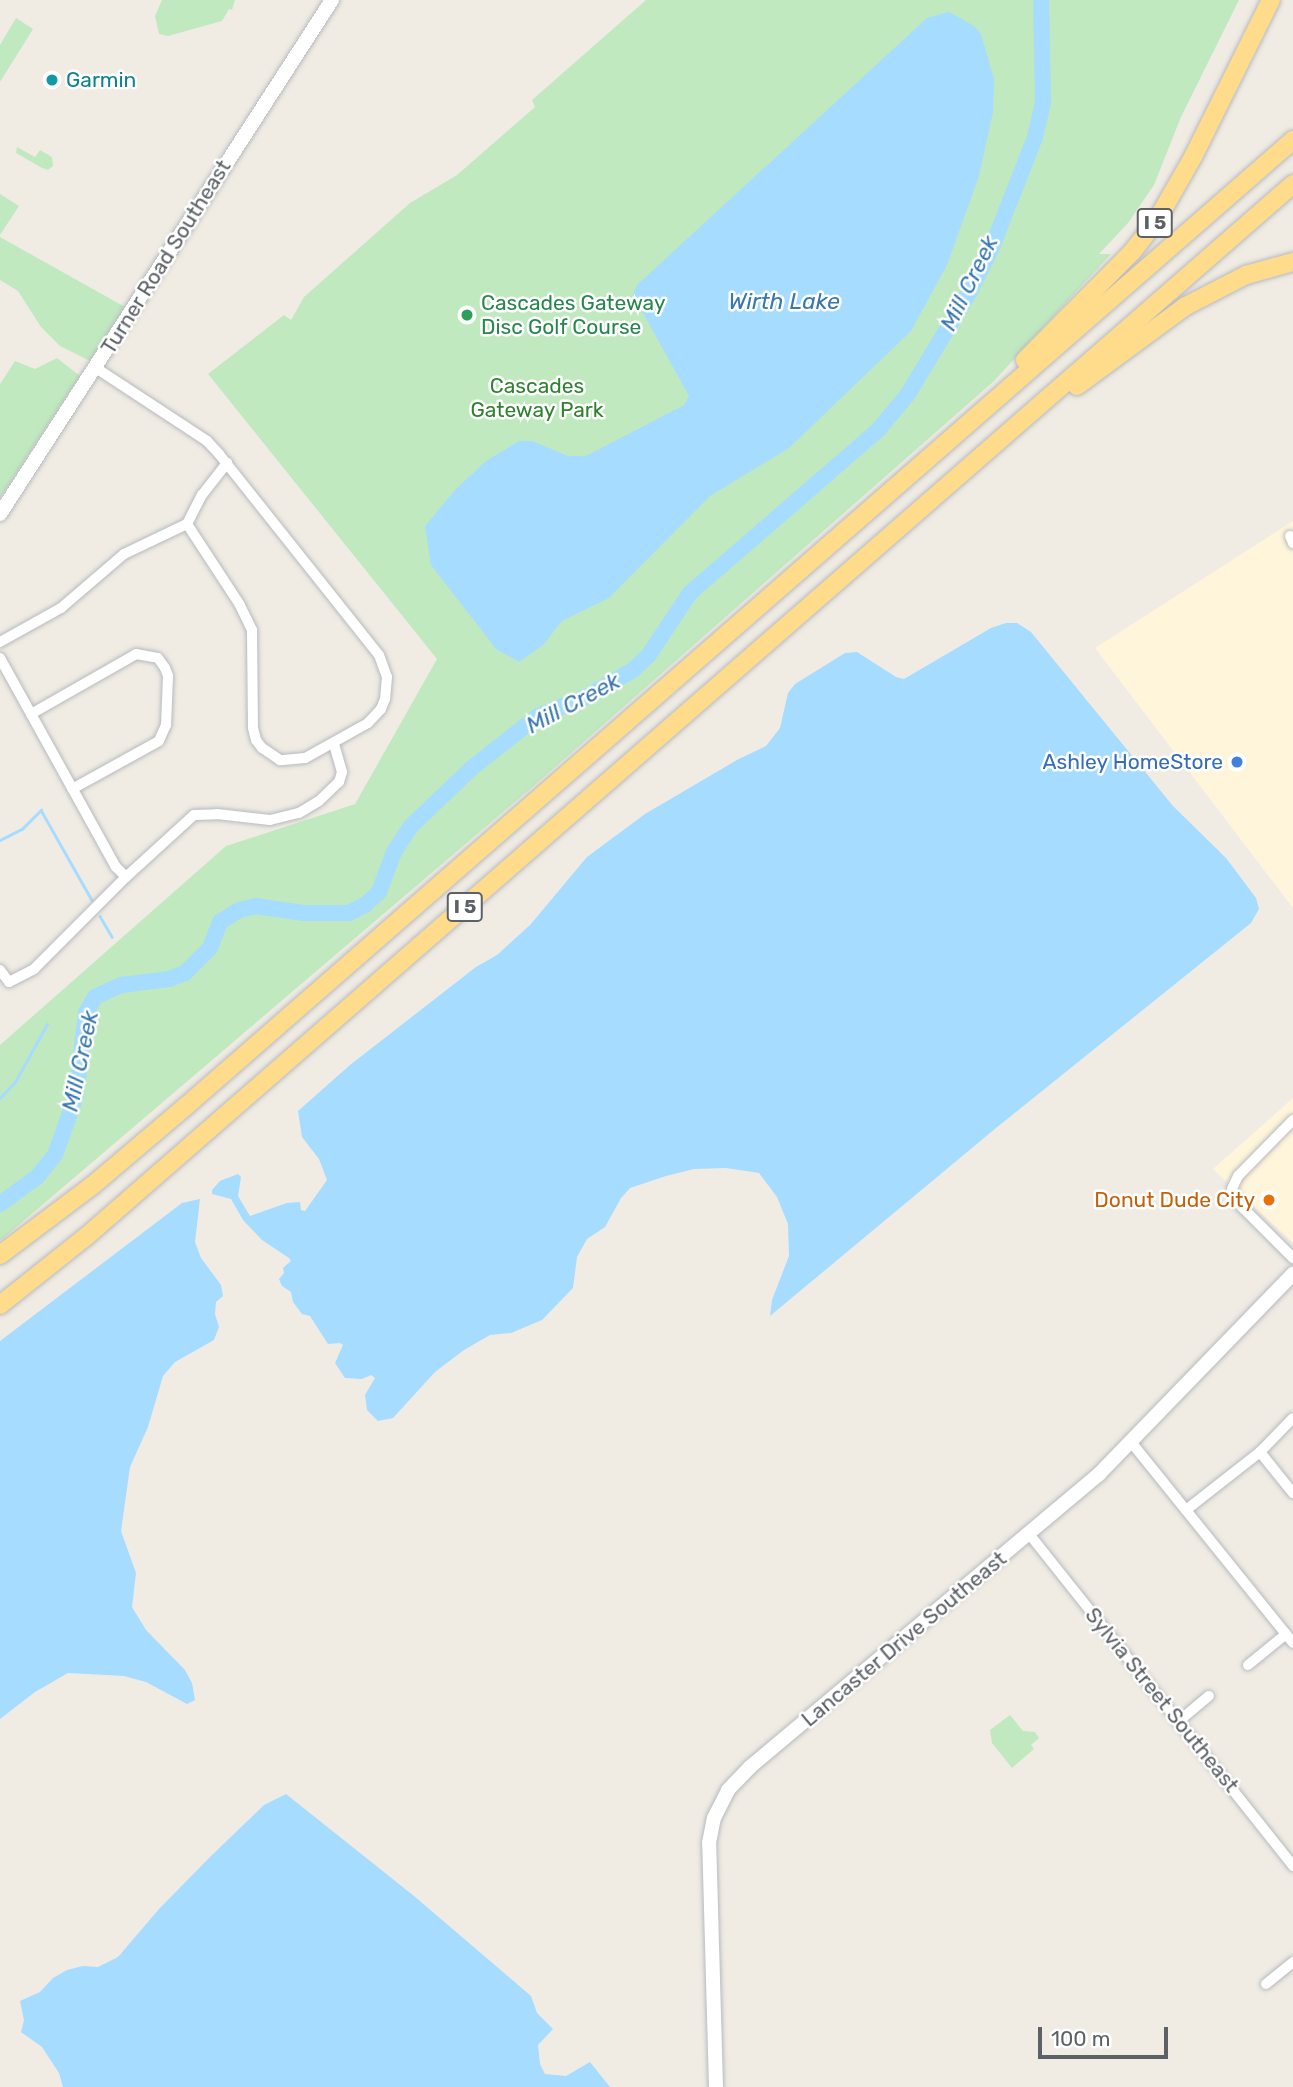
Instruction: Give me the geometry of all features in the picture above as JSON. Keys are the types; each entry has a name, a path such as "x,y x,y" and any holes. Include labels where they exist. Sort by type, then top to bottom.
{"highway":[{"name":"I 5","path":"986,408 1013,371 1115,270 1157,220 1193,157 1271,0"},
{"name":"I 5","path":"0,1255 93,1185 185,1107 1293,140"},
{"name":"I 5","path":"0,1305 129,1199 1293,184"},
{"path":"1015,426 1077,386 1186,306 1246,275 1293,262"}],"main road":[{"name":"Turner Road Southeast","path":"0,514 332,0"},
{"name":"Lancaster Drive Southeast","path":"716,2087 709,1843 713,1818 722,1799 750,1767 1030,1535 1131,1442 1293,1274"}],"street":[{"path":"96,368 194,431 227,463 372,645 385,667 387,687 381,709 368,723 334,744 293,761 280,760 262,748 253,728 252,630 240,605 187,524"},
{"path":"0,642 61,607 124,554 187,524 202,495 227,463"},
{"path":"31,714 136,654 158,658 165,668 168,676 163,735 159,741 72,789"},
{"path":"0,658 116,867 126,877"},
{"path":"0,970 5,984 34,969 59,947 126,877 194,815 218,814 270,820 299,813 320,801 339,782 342,772 334,744"},
{"path":"1293,1120 1238,1176 1232,1189 1238,1203 1293,1258"},
{"path":"1186,1510 1259,1452 1293,1418"},
{"path":"1131,1442 1293,1643"},
{"path":"1259,1452 1293,1493"},
{"name":"Sylvia Street Southeast","path":"1030,1535 1293,1866"},
{"path":"1248,1665 1286,1634"},
{"path":"1179,1721 1209,1696"},
{"path":"1266,1984 1293,1962"}],"shaded area":[{"path":"1293,521 1293,908 1095,648"},
{"path":"1293,1098 1293,1243 1213,1169"}],"green space":[{"path":"162,0 235,0 232,10 229,9 222,21 168,36 159,34 155,16"},
{"name":"Cascades Gateway Park","path":"646,0 1239,0 1181,117 1154,185 1128,223 1099,254 1111,254 994,381 537,783 0,1241 0,1045 226,846 355,804 437,659 208,374 284,315 291,320 304,297 410,203 457,175 535,107 532,100"},
{"path":"16,18 33,29 0,82 0,45"},
{"path":"17,147 35,157 40,150 52,157 53,166 48,170 42,168 16,153"},
{"path":"0,194 19,206 0,235"},
{"path":"0,237 125,307 90,361 60,346 41,327 18,291 0,280"},
{"path":"57,358 80,376 0,498 0,384 15,361 35,369"},
{"path":"1010,1715 1023,1731 1035,1732 1039,1738 1031,1745 1034,1749 1012,1768 992,1743 990,1730"}],"water":[{"name":"Wirth Lake","path":"949,12 974,26 981,34 994,79 993,112 979,176 947,265 911,331 789,448 710,496 609,598 562,621 543,645 519,662 496,649 431,565 425,526 456,489 486,461 519,441 532,441 568,456 586,456 684,405 689,396 633,295 637,285 927,18"},
{"path":"1017,623 1031,632 1173,806 1226,858 1256,898 1259,909 1251,923 996,1128 770,1316 772,1300 789,1256 788,1224 777,1197 759,1173 726,1168 694,1169 666,1176 630,1188 621,1198 605,1227 587,1239 577,1257 573,1288 542,1320 511,1333 490,1335 464,1350 435,1372 393,1418 378,1421 367,1410 365,1395 375,1378 371,1375 362,1379 345,1378 335,1363 343,1345 328,1344 310,1316 302,1314 293,1302 291,1292 282,1286 279,1279 284,1273 283,1268 291,1261 289,1258 262,1240 243,1220 231,1199 212,1194 212,1190 220,1181 238,1174 241,1177 238,1196 250,1216 287,1203 300,1202 301,1210 305,1211 327,1180 319,1159 302,1137 298,1111 350,1065 476,967 497,955 530,925 587,857 645,814 766,746 780,728 788,693 795,684 845,653 857,652 896,677 904,679 991,628"},
{"path":"200,1199 195,1242 201,1258 221,1285 223,1296 216,1302 215,1314 219,1327 214,1340 175,1362 163,1376 148,1427 130,1467 121,1531 136,1573 132,1607 146,1630 185,1670 192,1683 195,1700 187,1704 146,1682 124,1676 68,1673 35,1692 0,1719 0,1341 182,1203"},
{"path":"286,1794 414,1896 531,1996 537,2013 553,2029 538,2045 540,2064 545,2074 566,2076 590,2062 610,2087 63,2087 59,2073 42,2047 21,2032 24,2020 20,2001 40,1992 53,1978 67,1970 83,1966 98,1967 118,1957 159,1909 210,1857 264,1805"}],"waterway":[{"name":"Mill Creek","path":"0,1204 37,1177 55,1155 76,1096 86,1013 95,997 121,985 169,979 185,973 210,948 220,922 239,910 256,906 304,913 349,913 365,905 379,892 394,852 411,826 473,767 538,716 586,697 633,670 648,656 690,593 879,429 908,394 969,293 992,247 1035,137 1043,102 1041,0"},
{"path":"0,840 22,829 41,810 92,900"},
{"path":"100,916 112,937"},
{"path":"0,1098 15,1082 47,1024"}],"place":[{"name":"Garmin","path":"52,80"},
{"name":"Cascades Gateway Disc Golf Course","path":"467,315"},
{"name":"Ashley HomeStore","path":"1237,762"},
{"name":"Donut Dude City","path":"1269,1200"}]}
